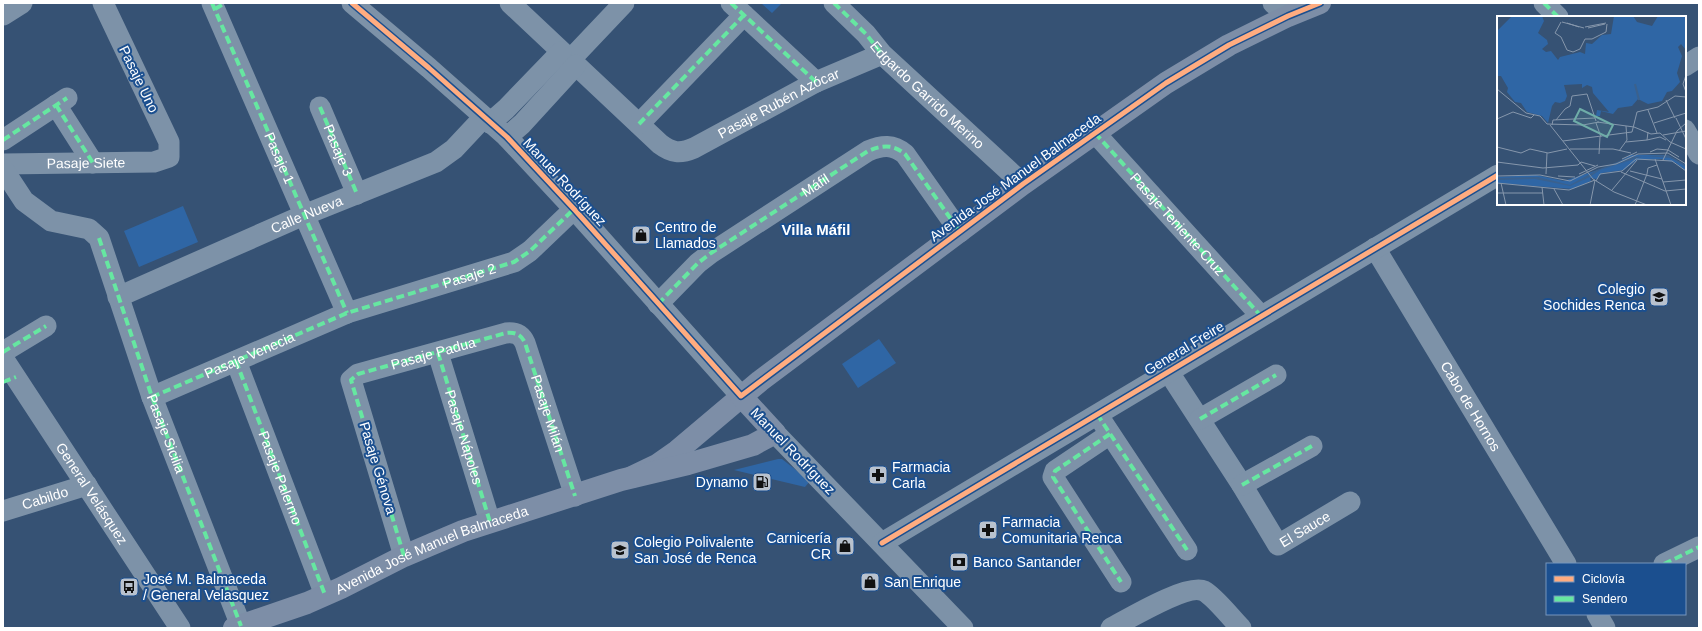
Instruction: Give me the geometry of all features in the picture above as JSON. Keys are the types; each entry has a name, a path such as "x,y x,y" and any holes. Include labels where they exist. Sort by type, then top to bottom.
{"main road":[{"name":"Avenida José Manuel Balmaceda","path":"632,478 657,465 678,451 741,396 1023,184 1166,82 1229,45 1280,10 1320,3"},
{"name":"Manuel Rodríguez","path":"741,396 775,433"},
{"name":"Avenida José Manuel Balmaceda","path":"237,627 307,603 435,542 490,522 632,478 688,464 753,445 775,433"}],"street":[{"path":"3,15 22,3"},
{"name":"Pasaje Uno","path":"103,3 169,142 169,157"},
{"name":"Manuel Rodríguez","path":"352,3 507,137 574,209 741,396"},
{"path":"510,3 639,124 738,9 816,82"},
{"path":"507,137 522,124 569,59 624,3"},
{"name":"Edgardo Garrido Merino","path":"834,3 866,34 882,54 1023,184"},
{"path":"1544,3 1557,16"},
{"name":"Pasaje 1","path":"217,5 304,215 347,313"},
{"name":"Pasaje Rubén Azócar","path":"639,124 660,144 675,152 685,152 816,82 882,54"},
{"path":"1686,65 1699,57"},
{"name":"Calle Nueva","path":"118,297 304,215 436,162 454,149 487,120 506,109 569,59"},
{"path":"3,140 61,101 93,163"},
{"name":"Pasaje 3","path":"320,107 357,194"},
{"path":"1686,132 1699,154"},
{"name":"Pasaje Teniente Cruz","path":"1095,133 1261,316"},
{"name":"Máfil","path":"658,304 698,263 711,253 868,151 882,146 894,147 900,150 910,160 960,232"},
{"name":"Pasaje Siete","path":"3,164 154,162 169,157"},
{"name":"Pasaje Sicilia","path":"3,168 24,201 50,221 89,229 99,238 152,397 237,627"},
{"name":"General Freire","path":"882,543 1497,176"},
{"name":"Pasaje 2","path":"347,313 514,262 530,251 574,209"},
{"name":"Cabo de Hornos","path":"1376,248 1565,563"},
{"name":"Pasaje Venecia","path":"152,397 347,313"},
{"path":"3,352 46,326"},
{"name":"Pasaje Padua","path":"351,380 358,374 506,333 517,334"},
{"name":"Pasaje Milán","path":"517,334 522,337 525,343 575,496"},
{"name":"Pasaje Nápoles","path":"438,353 490,522"},
{"name":"General Velásquez","path":"3,358 9,380 87,485 180,628"},
{"name":"Pasaje Palermo","path":"236,361 325,595"},
{"name":"El Sauce","path":"1168,371 1242,485 1278,545 1350,502"},
{"path":"1200,419 1276,376"},
{"name":"Pasaje Génova","path":"351,380 404,556"},
{"path":"1097,414 1187,550"},
{"name":"Manuel Rodríguez","path":"775,433 962,628"},
{"path":"1110,434 1055,472 1053,477 1121,582"},
{"path":"1242,485 1312,446"},
{"name":"Cabildo","path":"3,511 87,485"},
{"path":"1666,563 1699,547"},
{"path":"1111,628 1178,594 1198,589 1207,593 1241,628"},
{"path":"1598,615 1605,628"}],"shaded area":[{"path":"761,3 782,3 772,13"},
{"path":"183,206 198,242 139,267 124,231"},
{"path":"879,339 896,363 858,388 842,364"},
{"path":"782,459 810,481 805,487 734,470"}],"marked path":[{"path":"212,3 347,313"},
{"path":"215,9 225,3"},
{"path":"731,3 816,82"},
{"path":"834,3 866,34 882,54"},
{"path":"1544,3 1557,16"},
{"path":"639,124 744,15"},
{"path":"3,140 67,98"},
{"path":"56,105 93,163"},
{"path":"320,107 357,194"},
{"path":"1095,133 1261,316"},
{"path":"658,304 698,263 711,253 868,151 878,148 887,146 892,147 905,154 960,232"},
{"path":"152,397 347,313 514,262 530,251 574,209"},
{"path":"99,238 152,397 241,626"},
{"path":"3,352 46,326"},
{"path":"404,556 351,380 358,374 506,333 517,334 525,343 575,496"},
{"path":"438,353 490,522"},
{"path":"236,361 325,595"},
{"path":"1200,419 1276,375"},
{"path":"3,382 16,377"},
{"path":"1097,414 1187,550"},
{"path":"1110,434 1055,471 1053,477 1121,582"},
{"path":"1242,485 1312,446"},
{"path":"1666,563 1699,547"}],"cycle path":[{"path":"352,3 507,137 574,209 741,396 1023,184 1166,83 1229,45 1288,16 1320,3"},
{"path":"882,543 1497,176"}],"place":[{"name":"Centro de Llamados","path":"641,235"},
{"name":"Colegio Sochides Renca","path":"1659,297"},
{"name":"Farmacia Carla","path":"878,475"},
{"name":"Dynamo","path":"762,482"},
{"name":"Farmacia Comunitaria Renca","path":"988,530"},
{"name":"Carnicería CR","path":"845,546"},
{"name":"Colegio Polivalente San José de Renca","path":"620,550"},
{"name":"Banco Santander","path":"959,562"},
{"name":"San Enrique","path":"870,582"},
{"name":"José M. Balmaceda / General Velasquez","path":"129,587"}],"district":[{"name":"Villa Máfil","path":"816,229"}]}
